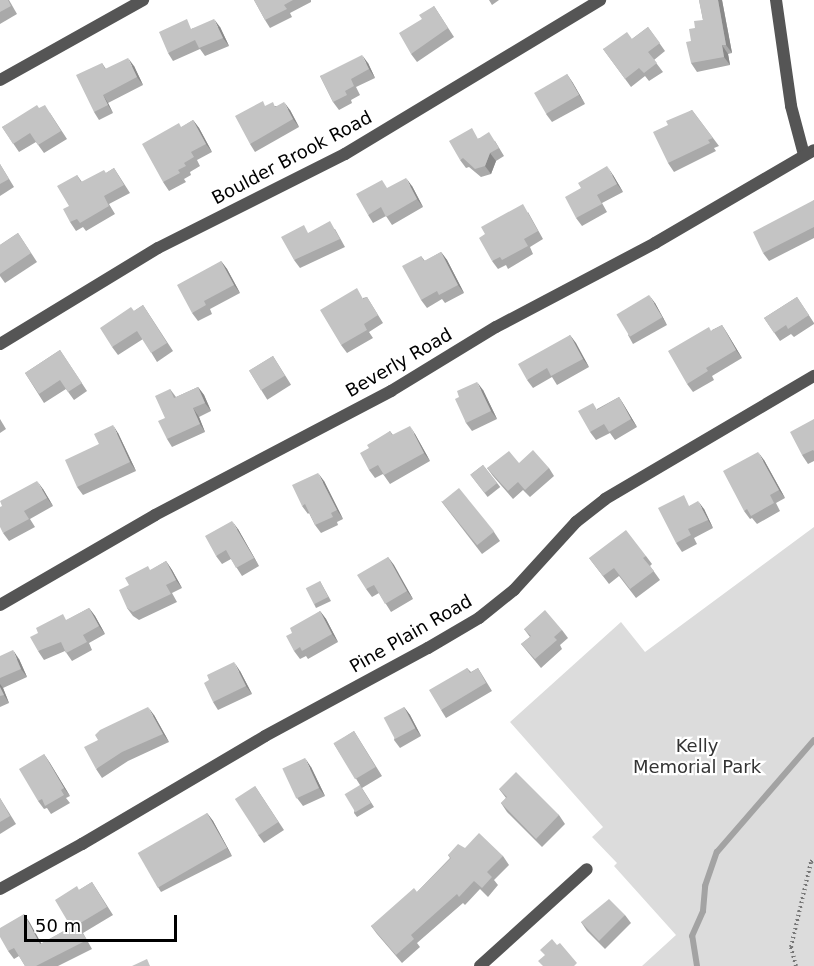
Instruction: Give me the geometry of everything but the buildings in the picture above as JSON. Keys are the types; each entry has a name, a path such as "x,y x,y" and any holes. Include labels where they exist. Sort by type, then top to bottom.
{"street":[{"path":"0,80 143,0"},
{"name":"Boulder Brook Road","path":"0,344 158,248 345,154 600,0"},
{"path":"776,0 791,106 809,153"},
{"name":"Beverly Road","path":"0,605 155,515 391,391 496,327 655,243 809,153"},
{"name":"Pine Plain Road","path":"0,889 82,844 265,736 479,618 514,590 576,522 605,499 814,376"},
{"path":"480,966 587,869"}],"path":[{"path":"796,966 791,947 811,862 814,859"}],"green space":[{"name":"Kelly Memorial Park","path":"814,527 814,966 642,966 676,935 614,866 617,863 592,837 603,827 510,722 621,622 645,652"}],"waterway":[{"path":"697,966 692,936 703,911 705,886 717,852 814,740"}]}
